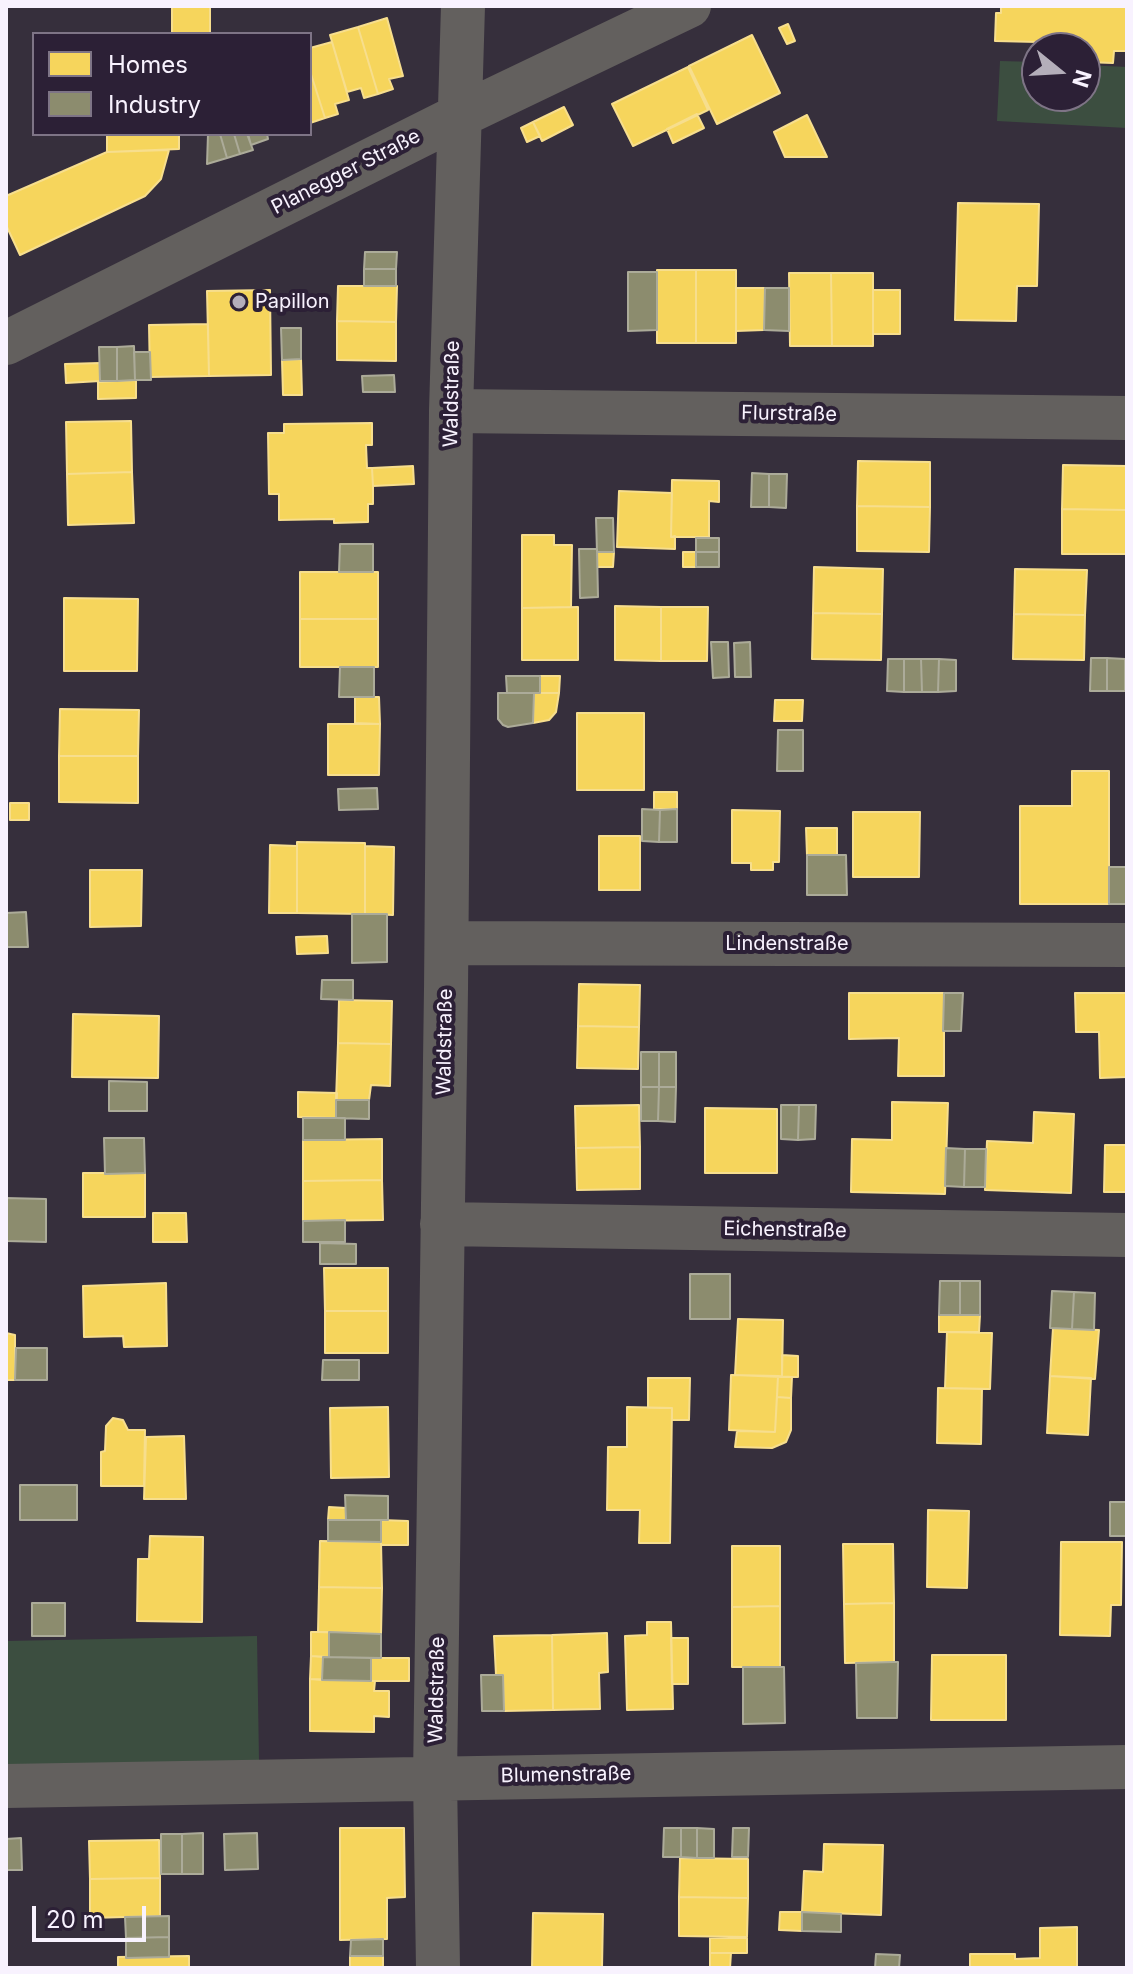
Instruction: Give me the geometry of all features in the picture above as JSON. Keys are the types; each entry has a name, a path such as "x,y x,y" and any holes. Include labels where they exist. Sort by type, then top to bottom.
{"street":[{"name":"Waldstraße","path":"438,1968 435,1777 451,411 463,6"},
{"name":"Planegger Straße","path":"6,343 459,116 689,6"},
{"name":"Flurstraße","path":"451,411 1127,418"},
{"name":"Lindenstraße","path":"447,943 1127,945"},
{"name":"Eichenstraße","path":"442,1224 1127,1235"},
{"name":"Blumenstraße","path":"6,1786 1127,1767"}],"green space":[{"path":"1000,61 1021,62 1021,112 1101,112 1101,66 1127,67 1127,128 997,121"},
{"path":"257,1636 259,1761 6,1766 6,1641"}],"building: Homes":[{"path":"172,6 210,6 210,32 172,32"},
{"path":"1001,6 1127,6 1127,51 1114,51 1113,63 1101,63 1101,32 1021,32 1021,42 995,41 996,13 1001,13"},
{"path":"387,18 403,76 389,79 393,89 378,94 358,27"},
{"path":"788,24 795,41 787,44 779,28"},
{"path":"358,27 378,94 364,98 361,88 347,92 330,35"},
{"path":"752,35 780,93 717,124 689,66"},
{"path":"332,42 349,100 335,104 338,114 325,118 312,77 312,47"},
{"path":"688,67 708,110 633,146 612,104"},
{"path":"312,77 325,118 312,122"},
{"path":"564,107 573,125 542,141 533,122"},
{"path":"697,114 704,128 673,143 667,129"},
{"path":"807,115 827,157 785,157 774,132"},
{"path":"533,122 540,136 527,142 521,128"},
{"path":"107,136 179,136 179,149 107,152"},
{"path":"169,150 161,179 145,196 20,255 6,225 6,196 107,152"},
{"path":"958,203 1039,204 1037,286 1017,286 1016,321 955,320"},
{"path":"657,270 696,270 696,343 657,343"},
{"path":"696,270 736,270 736,343 696,343"},
{"path":"789,273 831,273 832,346 790,346"},
{"path":"831,273 873,273 873,346 832,346"},
{"path":"338,286 397,286 396,322 337,321"},
{"path":"736,288 765,288 764,330 736,331"},
{"path":"270,290 271,375 209,376 207,291"},
{"path":"873,290 900,290 900,334 873,334"},
{"path":"337,321 396,322 396,361 337,360"},
{"path":"208,324 209,376 150,377 149,325"},
{"path":"301,359 302,395 283,395 282,360"},
{"path":"100,363 100,381 66,383 65,364"},
{"path":"136,380 136,398 98,399 98,382"},
{"path":"131,421 132,472 67,474 66,422"},
{"path":"372,423 372,445 366,445 367,468 372,468 373,486 373,504 368,504 368,522 279,520 279,494 269,494 268,433 284,433 284,424"},
{"path":"858,461 930,462 930,507 857,506"},
{"path":"1063,465 1127,466 1127,510 1062,509"},
{"path":"413,466 414,484 373,486 372,468"},
{"path":"132,472 134,523 68,525 67,474"},
{"path":"672,480 719,481 719,502 709,501 709,537 671,537"},
{"path":"619,491 672,493 671,537 675,536 675,549 617,547"},
{"path":"857,506 930,507 929,552 857,551"},
{"path":"1062,509 1127,510 1127,554 1062,554"},
{"path":"522,535 554,535 554,545 572,545 571,607 522,608"},
{"path":"597,552 614,552 613,567 597,567"},
{"path":"683,552 696,552 696,567 683,567"},
{"path":"814,567 883,569 882,614 813,613"},
{"path":"1015,569 1087,570 1085,615 1014,614"},
{"path":"300,572 378,572 378,619 300,619"},
{"path":"64,598 138,599 137,671 64,671"},
{"path":"615,606 661,607 661,661 615,660"},
{"path":"578,607 578,660 522,660 522,608"},
{"path":"661,607 708,607 707,661 661,661"},
{"path":"813,613 882,614 881,660 812,659"},
{"path":"1014,614 1085,615 1084,660 1013,659"},
{"path":"300,619 378,619 378,667 300,667"},
{"path":"540,676 560,676 559,693 540,693"},
{"path":"534,693 559,693 556,712 549,720 533,723"},
{"path":"355,697 379,697 380,724 355,723"},
{"path":"775,700 803,700 802,721 774,721"},
{"path":"60,709 139,710 138,756 59,756"},
{"path":"577,713 644,713 644,790 577,790"},
{"path":"328,724 380,724 379,775 328,775"},
{"path":"59,756 138,756 138,803 59,802"},
{"path":"1072,771 1109,771 1109,904 1020,904 1020,806 1072,806"},
{"path":"654,792 677,792 677,809 654,809"},
{"path":"10,803 29,803 29,820 10,820"},
{"path":"732,810 780,811 779,862 773,862 773,870 751,870 751,863 732,863"},
{"path":"853,812 920,812 919,877 853,877"},
{"path":"806,828 837,828 837,855 807,855"},
{"path":"599,836 640,836 640,890 599,890"},
{"path":"297,842 365,843 365,914 297,913"},
{"path":"270,845 297,846 297,913 269,913"},
{"path":"365,846 394,847 393,915 365,914"},
{"path":"90,870 142,870 141,926 90,927"},
{"path":"327,936 328,953 297,954 296,937"},
{"path":"579,984 640,985 639,1027 578,1026"},
{"path":"849,993 944,993 944,1076 898,1076 899,1038 849,1039"},
{"path":"1075,993 1127,993 1127,1077 1100,1078 1099,1032 1076,1032"},
{"path":"339,1000 392,1001 391,1044 338,1043"},
{"path":"73,1014 159,1016 158,1078 72,1077"},
{"path":"578,1026 639,1027 638,1069 577,1068"},
{"path":"338,1043 391,1044 390,1086 371,1085 369,1100 336,1100"},
{"path":"298,1092 337,1093 336,1118 298,1117"},
{"path":"892,1102 948,1103 945,1194 851,1192 852,1139 892,1140"},
{"path":"639,1105 640,1147 576,1148 575,1106"},
{"path":"705,1108 777,1109 777,1173 705,1173"},
{"path":"1034,1112 1074,1114 1071,1193 985,1190 987,1141 1033,1143"},
{"path":"382,1139 382,1180 303,1181 303,1140"},
{"path":"1105,1145 1127,1145 1127,1192 1104,1192"},
{"path":"640,1147 640,1189 577,1190 576,1148"},
{"path":"83,1173 145,1173 145,1217 83,1217"},
{"path":"382,1180 383,1220 303,1221 303,1181"},
{"path":"153,1213 186,1213 187,1242 153,1242"},
{"path":"324,1268 388,1268 388,1311 325,1311"},
{"path":"166,1283 167,1346 124,1347 123,1336 84,1337 83,1286"},
{"path":"325,1311 388,1311 388,1353 325,1353"},
{"path":"939,1315 980,1315 979,1332 939,1332"},
{"path":"738,1319 783,1320 782,1377 735,1375"},
{"path":"1053,1328 1099,1330 1095,1379 1050,1376"},
{"path":"947,1332 992,1333 990,1389 945,1388"},
{"path":"6,1333 15,1335 15,1380 6,1380"},
{"path":"782,1355 798,1356 798,1377 782,1377"},
{"path":"731,1375 778,1376 775,1432 729,1430"},
{"path":"778,1376 792,1377 791,1398 777,1397"},
{"path":"1050,1376 1091,1378 1088,1435 1047,1433"},
{"path":"648,1378 690,1378 689,1420 672,1420 672,1408 648,1408"},
{"path":"938,1388 982,1389 981,1444 937,1443"},
{"path":"777,1397 791,1398 791,1430 786,1442 772,1448 735,1447 737,1431 775,1432"},
{"path":"388,1407 389,1477 331,1478 330,1408"},
{"path":"627,1407 672,1408 670,1543 639,1543 640,1510 607,1510 608,1447 627,1447"},
{"path":"113,1418 123,1420 128,1430 145,1430 144,1486 101,1486 101,1452 105,1451 106,1426"},
{"path":"184,1436 186,1499 144,1499 146,1437"},
{"path":"329,1507 346,1508 346,1520 328,1520"},
{"path":"928,1510 969,1511 967,1588 927,1587"},
{"path":"381,1520 408,1521 408,1545 381,1545"},
{"path":"150,1536 203,1537 202,1622 137,1621 138,1559 149,1559"},
{"path":"320,1541 381,1542 382,1588 319,1587"},
{"path":"1061,1542 1122,1542 1121,1605 1111,1605 1110,1636 1060,1635"},
{"path":"843,1544 893,1544 894,1603 844,1604"},
{"path":"732,1546 780,1546 780,1606 732,1607"},
{"path":"319,1587 382,1588 381,1634 318,1632"},
{"path":"894,1603 894,1662 845,1663 844,1604"},
{"path":"780,1606 780,1667 732,1667 732,1607"},
{"path":"647,1622 671,1622 673,1709 627,1710 625,1636 647,1635"},
{"path":"311,1632 329,1632 329,1657 311,1656"},
{"path":"607,1633 608,1672 599,1673 600,1709 553,1710 552,1635"},
{"path":"552,1635 553,1710 504,1711 503,1675 496,1675 494,1636"},
{"path":"671,1638 688,1638 688,1684 672,1684"},
{"path":"932,1655 1006,1655 1006,1720 931,1720"},
{"path":"311,1656 323,1657 322,1680 310,1679"},
{"path":"371,1658 409,1658 409,1681 371,1681"},
{"path":"310,1679 375,1681 374,1691 389,1691 389,1717 374,1716 374,1732 310,1731"},
{"path":"340,1828 404,1828 405,1897 387,1898 387,1939 340,1940"},
{"path":"159,1840 160,1878 90,1879 89,1841"},
{"path":"824,1844 883,1845 881,1915 802,1912 804,1871 823,1872"},
{"path":"680,1858 748,1859 748,1898 679,1897"},
{"path":"160,1878 160,1916 90,1918 90,1879"},
{"path":"679,1897 748,1898 747,1937 679,1936"},
{"path":"780,1912 802,1912 802,1931 779,1930"},
{"path":"533,1913 603,1914 602,1968 532,1968"},
{"path":"1077,1927 1077,1968 970,1968 970,1954 1015,1954 1015,1959 1040,1958 1040,1928"},
{"path":"710,1938 747,1938 747,1953 710,1953"},
{"path":"710,1953 731,1953 730,1968 710,1968"},
{"path":"189,1956 189,1968 118,1968 118,1957"},
{"path":"350,1956 383,1956 383,1968 350,1968"}],"building: Industry":[{"path":"208,136 221,136 227,158 207,164"},
{"path":"221,136 235,136 240,154 227,158"},
{"path":"235,136 248,136 253,150 240,154"},
{"path":"249,136 267,136 268,139 251,145"},
{"path":"365,252 397,252 396,269 364,269"},
{"path":"364,269 396,269 396,286 364,286"},
{"path":"628,272 657,272 657,330 628,331"},
{"path":"765,288 789,288 789,331 764,330"},
{"path":"281,328 301,328 301,359 282,360"},
{"path":"134,346 135,380 117,381 117,347"},
{"path":"99,347 117,347 117,381 100,381"},
{"path":"134,352 150,352 151,380 135,380"},
{"path":"394,375 395,392 363,392 362,376"},
{"path":"752,473 769,474 769,507 751,507"},
{"path":"769,474 787,474 786,508 769,507"},
{"path":"596,518 613,518 614,552 597,552"},
{"path":"696,538 719,538 719,552 696,552"},
{"path":"340,544 373,544 373,572 339,572"},
{"path":"579,549 597,549 598,597 580,598"},
{"path":"696,552 719,552 719,567 696,567"},
{"path":"711,642 728,642 729,677 713,678"},
{"path":"750,642 751,677 735,677 734,643"},
{"path":"1091,658 1107,658 1107,691 1090,691"},
{"path":"1107,658 1125,659 1125,691 1107,691"},
{"path":"888,659 904,659 904,692 887,691"},
{"path":"904,659 921,659 922,692 904,692"},
{"path":"921,659 939,659 938,692 922,692"},
{"path":"939,659 956,660 956,691 938,692"},
{"path":"340,667 374,667 374,697 339,697"},
{"path":"506,676 540,676 540,693 507,693"},
{"path":"498,693 534,693 533,723 503,725 498,719"},
{"path":"778,730 803,730 803,771 777,771"},
{"path":"377,788 378,809 339,810 338,789"},
{"path":"642,809 660,810 659,842 642,841"},
{"path":"677,809 677,842 659,842 660,810"},
{"path":"807,855 846,855 847,895 807,895"},
{"path":"1109,867 1126,867 1127,904 1109,904"},
{"path":"26,912 28,947 6,947 6,913"},
{"path":"352,914 387,914 387,962 352,963"},
{"path":"322,980 353,980 353,1000 321,999"},
{"path":"944,993 963,993 961,1031 943,1031"},
{"path":"641,1052 659,1052 659,1087 641,1087"},
{"path":"659,1052 676,1052 676,1087 659,1087"},
{"path":"109,1081 147,1082 147,1111 109,1111"},
{"path":"641,1087 659,1087 658,1121 641,1121"},
{"path":"659,1087 676,1087 675,1122 658,1121"},
{"path":"336,1100 369,1100 369,1119 336,1118"},
{"path":"781,1105 799,1105 798,1140 781,1139"},
{"path":"799,1105 816,1105 815,1139 798,1140"},
{"path":"303,1118 345,1118 345,1140 303,1140"},
{"path":"104,1138 144,1138 145,1173 105,1174"},
{"path":"946,1148 965,1149 964,1187 945,1186"},
{"path":"965,1149 986,1149 985,1187 964,1187"},
{"path":"6,1198 46,1199 46,1242 6,1241"},
{"path":"345,1220 345,1242 303,1242 303,1221"},
{"path":"320,1243 356,1244 356,1264 320,1264"},
{"path":"690,1274 730,1274 730,1319 690,1319"},
{"path":"940,1281 960,1281 960,1315 939,1315"},
{"path":"960,1281 980,1281 980,1315 960,1315"},
{"path":"1052,1291 1074,1292 1072,1329 1050,1328"},
{"path":"1074,1292 1095,1293 1094,1330 1072,1329"},
{"path":"16,1348 47,1348 47,1380 15,1380"},
{"path":"323,1360 359,1360 359,1380 322,1380"},
{"path":"20,1485 77,1485 77,1520 20,1520"},
{"path":"345,1495 388,1496 388,1520 346,1520"},
{"path":"1110,1502 1127,1502 1127,1536 1110,1536"},
{"path":"328,1520 381,1520 381,1542 328,1541"},
{"path":"32,1603 65,1603 65,1636 32,1636"},
{"path":"329,1632 381,1634 381,1658 329,1657"},
{"path":"323,1657 371,1658 371,1681 322,1680"},
{"path":"898,1662 897,1718 857,1718 856,1663"},
{"path":"743,1667 784,1667 785,1723 743,1724"},
{"path":"481,1675 503,1675 504,1711 482,1711"},
{"path":"664,1828 681,1828 681,1857 663,1857"},
{"path":"681,1828 697,1828 697,1858 681,1857"},
{"path":"697,1828 714,1829 714,1858 697,1858"},
{"path":"733,1828 749,1828 748,1857 732,1857"},
{"path":"203,1833 203,1874 182,1874 182,1834"},
{"path":"257,1833 258,1869 225,1870 224,1834"},
{"path":"161,1834 182,1834 182,1874 161,1874"},
{"path":"21,1838 22,1870 6,1870 6,1839"},
{"path":"802,1912 841,1914 841,1932 802,1931"},
{"path":"169,1916 169,1937 126,1938 125,1917"},
{"path":"169,1937 169,1957 126,1958 126,1938"},
{"path":"383,1939 383,1956 350,1956 351,1940"},
{"path":"876,1954 900,1955 899,1968 875,1968"}],"place":[{"name":"Papillon","path":"239,302"}]}
